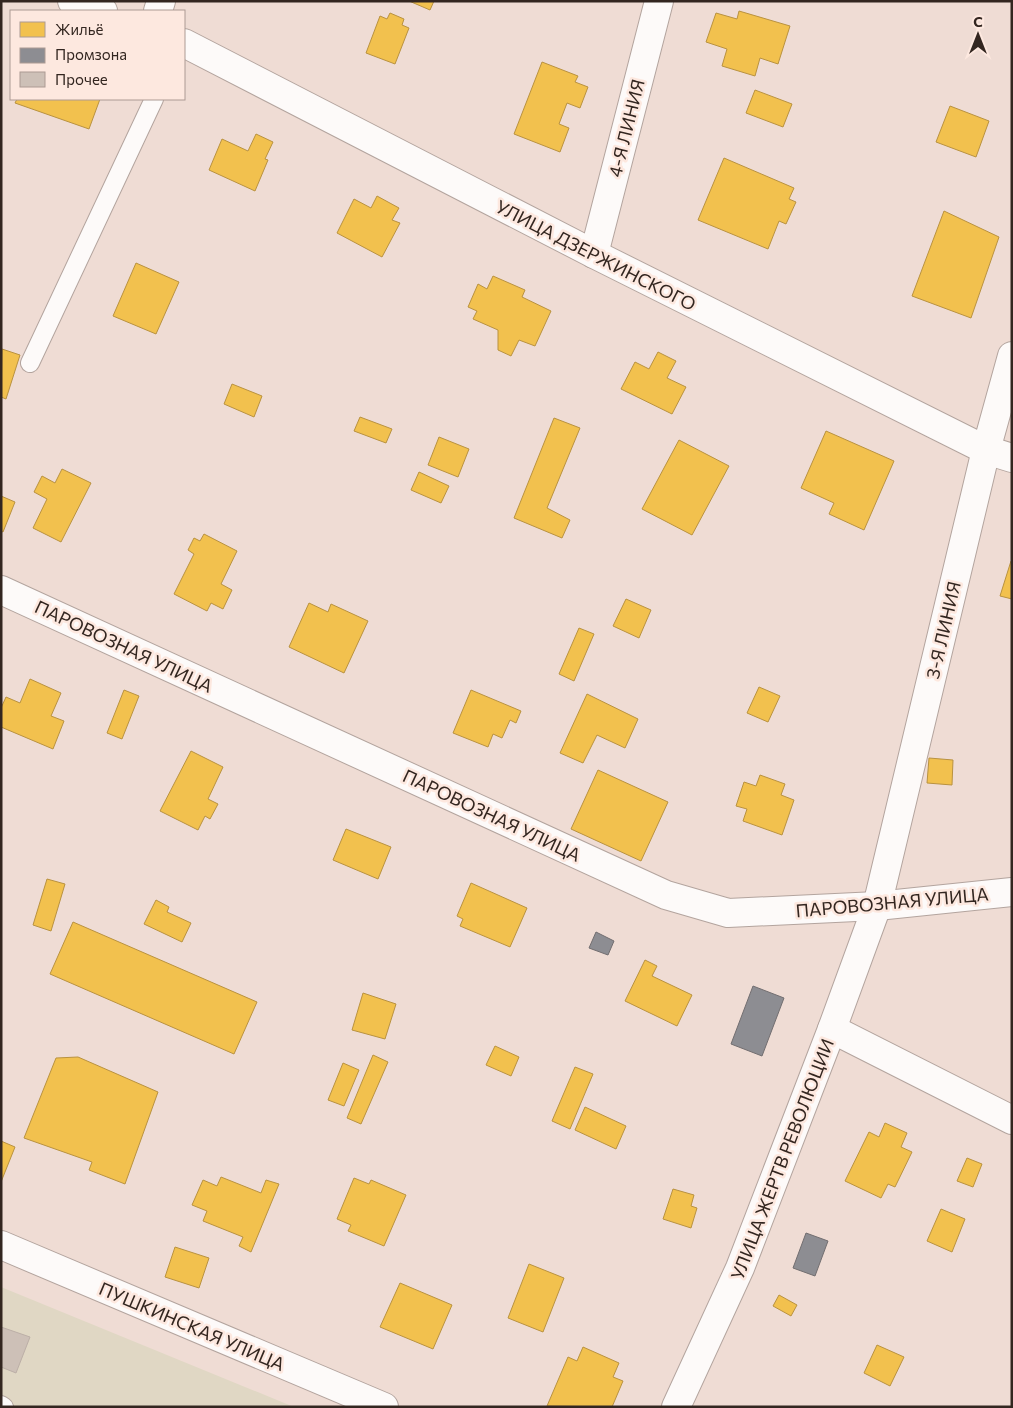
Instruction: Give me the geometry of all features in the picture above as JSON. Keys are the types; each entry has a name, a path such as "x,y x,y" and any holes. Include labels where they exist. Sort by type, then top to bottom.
{"street":[{"path":"72,1 100,10"},
{"name":"4-Я ЛИНИЯ","path":"594,254 659,1"},
{"name":"УЛИЦА ДЗЕРЖИНСКОГО","path":"185,44 594,254 986,450 1012,458"},
{"name":"3-Я ЛИНИЯ","path":"877,906 986,450 1012,356"},
{"name":"ПАРОВОЗНАЯ УЛИЦА","path":"3,597 666,895 728,913 877,906 1012,892"},
{"name":"УЛИЦА ЖЕРТВ РЕВОЛЮЦИИ","path":"676,1407 740,1268 877,906"},
{"path":"832,1028 1012,1120"},
{"name":"ПУШКИНСКАЯ УЛИЦА","path":"1,1246 384,1407"}],"lane":[{"path":"30,363 154,100"}],"shaded area":[{"path":"1,1287 294,1407 1,1407"}],"building: Жильё":[{"path":"409,1 434,1 430,10"},
{"path":"739,11 790,26 778,64 760,58 755,76 722,66 727,49 706,42 716,13 737,19"},
{"path":"390,13 404,19 402,25 409,28 395,64 366,53 380,16 387,19"},
{"path":"542,62 578,76 575,82 588,87 580,108 567,103 559,124 569,128 560,152 514,134"},
{"path":"755,90 792,104 783,127 746,113"},
{"path":"16,100 100,100 89,129 15,103"},
{"path":"950,106 989,121 976,157 936,142"},
{"path":"256,134 273,142 265,159 268,160 255,191 209,170 222,139 248,151"},
{"path":"724,158 794,188 789,199 796,202 786,224 779,221 768,249 698,220"},
{"path":"377,196 399,208 392,220 400,223 382,257 337,233 354,199 371,208"},
{"path":"944,211 999,237 971,318 912,296"},
{"path":"136,263 179,282 156,334 113,316"},
{"path":"493,276 525,290 522,297 551,311 535,346 519,340 511,356 498,350 498,330 473,319 477,311 468,307 478,284 487,289"},
{"path":"2,349 20,355 6,399 1,397"},
{"path":"658,352 676,361 667,378 686,387 672,414 621,389 635,362 649,369"},
{"path":"232,384 262,396 254,417 224,404"},
{"path":"360,417 392,429 386,443 354,431"},
{"path":"554,418 580,428 547,508 570,520 562,538 514,518"},
{"path":"826,431 894,461 864,530 829,514 834,503 801,488"},
{"path":"439,437 469,449 458,477 428,465"},
{"path":"679,440 729,466 692,535 642,509"},
{"path":"62,469 91,483 61,542 33,528 47,499 34,492 42,476 55,483"},
{"path":"419,472 449,486 441,503 411,490"},
{"path":"1,496 15,502 3,532 1,531"},
{"path":"204,534 237,551 221,584 232,590 223,609 211,603 207,611 174,594 194,554 188,550 194,538 200,541"},
{"path":"1012,561 1012,599 1000,596"},
{"path":"626,599 651,610 639,638 613,626"},
{"path":"309,603 328,612 331,604 368,621 344,673 289,647"},
{"path":"579,628 594,634 574,681 559,674"},
{"path":"30,679 61,693 51,716 64,721 53,749 1,727 1,708 6,697 20,703"},
{"path":"759,687 780,696 768,722 747,713"},
{"path":"124,690 139,696 122,739 107,733"},
{"path":"471,690 521,711 516,723 510,720 502,738 493,734 488,747 453,733"},
{"path":"587,694 638,719 625,748 597,735 583,763 560,753"},
{"path":"191,751 223,767 208,799 218,804 210,819 205,816 198,830 160,811"},
{"path":"929,758 953,760 952,785 927,783"},
{"path":"598,770 668,802 641,861 571,829"},
{"path":"760,775 785,784 781,795 794,800 782,835 743,821 747,809 736,806 744,782 756,786"},
{"path":"346,829 391,847 378,879 333,860"},
{"path":"47,879 65,884 51,931 33,925"},
{"path":"471,883 527,908 510,947 460,926 463,919 457,916"},
{"path":"156,900 169,907 167,912 191,923 182,942 144,924"},
{"path":"73,922 257,1002 234,1054 50,974"},
{"path":"645,960 657,966 652,976 692,995 677,1026 625,1001"},
{"path":"363,993 396,1004 385,1039 352,1030"},
{"path":"495,1046 519,1057 511,1076 486,1065"},
{"path":"373,1055 388,1062 361,1124 347,1118"},
{"path":"78,1057 158,1092 125,1184 89,1170 92,1162 24,1138 56,1058"},
{"path":"343,1063 359,1070 344,1106 328,1100"},
{"path":"575,1067 593,1074 570,1129 552,1121"},
{"path":"585,1107 626,1126 616,1149 575,1130"},
{"path":"885,1123 907,1133 901,1147 912,1152 895,1187 888,1184 881,1198 845,1181 869,1132 879,1137"},
{"path":"1,1141 15,1147 1,1182"},
{"path":"967,1158 982,1164 973,1187 957,1181"},
{"path":"221,1177 261,1193 266,1180 279,1184 251,1252 239,1246 243,1237 203,1221 207,1211 192,1205 203,1180 217,1186"},
{"path":"354,1178 369,1184 371,1180 406,1195 384,1246 348,1231 351,1225 337,1219"},
{"path":"673,1189 694,1195 691,1206 697,1208 691,1228 663,1219"},
{"path":"941,1209 965,1219 952,1252 927,1241"},
{"path":"175,1247 209,1258 199,1288 165,1277"},
{"path":"529,1264 564,1278 543,1332 508,1318"},
{"path":"400,1283 452,1305 433,1349 380,1327"},
{"path":"779,1295 797,1305 791,1316 773,1306"},
{"path":"877,1345 904,1357 890,1386 864,1373"},
{"path":"583,1347 619,1363 613,1377 623,1381 612,1407 547,1406 568,1357 577,1361"}],"building: Промзона":[{"path":"596,932 614,941 608,955 589,948"},
{"path":"753,986 784,998 762,1056 731,1044"},
{"path":"806,1233 828,1241 815,1276 793,1268"}],"building: Прочее":[{"path":"1,1327 30,1337 16,1373 1,1367"}]}
